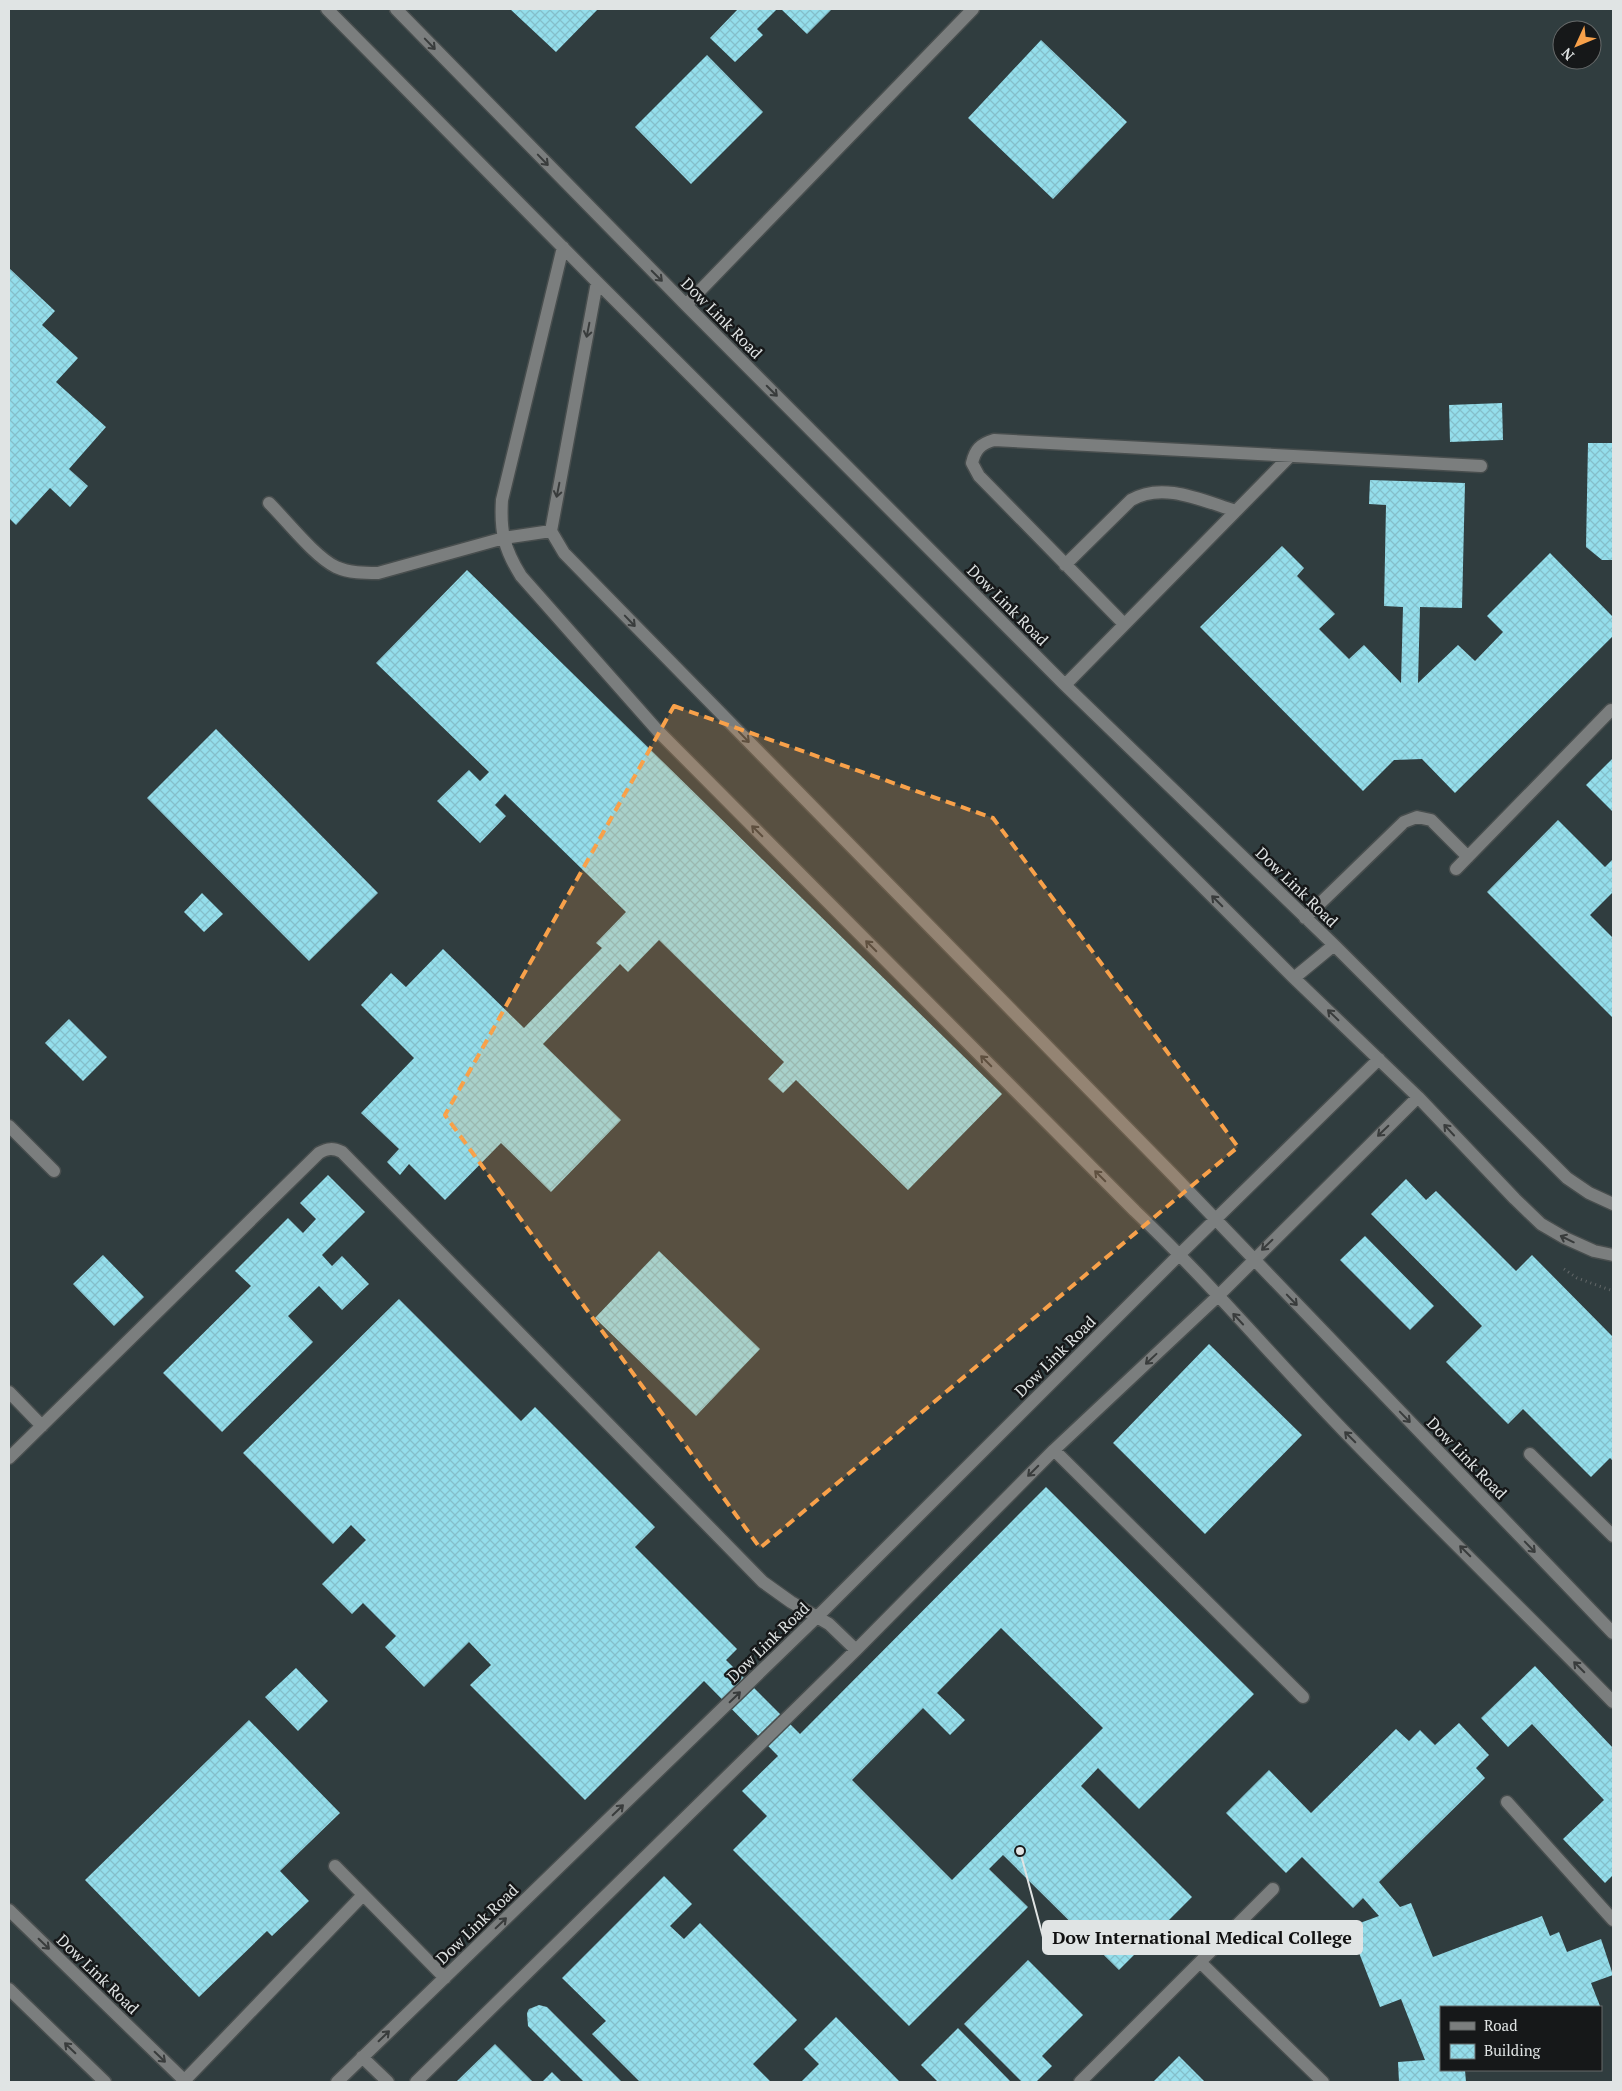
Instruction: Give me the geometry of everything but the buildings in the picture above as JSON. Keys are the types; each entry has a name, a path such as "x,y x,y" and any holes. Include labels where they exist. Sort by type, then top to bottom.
{"lane":[{"path":"328,9 563,247 1294,978 1418,1097 1515,1200 1541,1224 1565,1238 1594,1251 1613,1255"},
{"name":"Dow Link Road","path":"396,9 686,305 1064,684 1334,945 1567,1178 1589,1193 1613,1204"},
{"path":"686,305 973,9"},
{"path":"563,247 502,500 500,524 509,558 521,576 658,731 1180,1254 1217,1297 1344,1431 1613,1702"},
{"path":"270,503 323,558 337,568 357,573 378,573 504,538 551,531 598,282"},
{"path":"1124,624 979,476 972,463 975,452 984,443 994,440 1481,466"},
{"path":"1064,684 1290,456"},
{"path":"1065,565 1131,500 1141,494 1157,491 1177,494 1236,511"},
{"name":"Dow Link Road","path":"551,531 564,553 1216,1219 1613,1633"},
{"path":"1456,869 1611,710"},
{"path":"1305,918 1404,822 1417,817 1432,820 1468,858"},
{"path":"1294,978 1334,945"},
{"name":"Dow Link Road","path":"337,2082 818,1616 1378,1059"},
{"path":"416,2082 856,1650 1054,1450 1217,1297 1253,1259 1418,1097"},
{"path":"9,1126 54,1171"},
{"path":"9,1458 320,1153 326,1149 334,1149 342,1152 349,1159 762,1582 791,1602 818,1616 856,1650"},
{"path":"9,1392 42,1426"},
{"path":"1054,1450 1303,1697"},
{"path":"1530,1454 1613,1536"},
{"path":"1508,1802 1613,1920"},
{"path":"335,1866 445,1978"},
{"path":"1080,2082 1272,1889"},
{"path":"185,2081 363,1895"},
{"name":"Dow Link Road","path":"9,1910 185,2081"},
{"path":"1200,1962 1323,2082"},
{"path":"9,1989 105,2082"},
{"path":"362,2058 388,2082"}],"path":[{"path":"1560,1267 1577,1278 1613,1291"}],"highlighted area":[{"path":"674,706 993,818 1238,1147 760,1548 445,1115"}],"shaded area":[{"path":"9,9 1613,9 1613,2082 9,2082"}],"place":[{"name":"Dow International Medical College","path":"1020,1851"}]}
